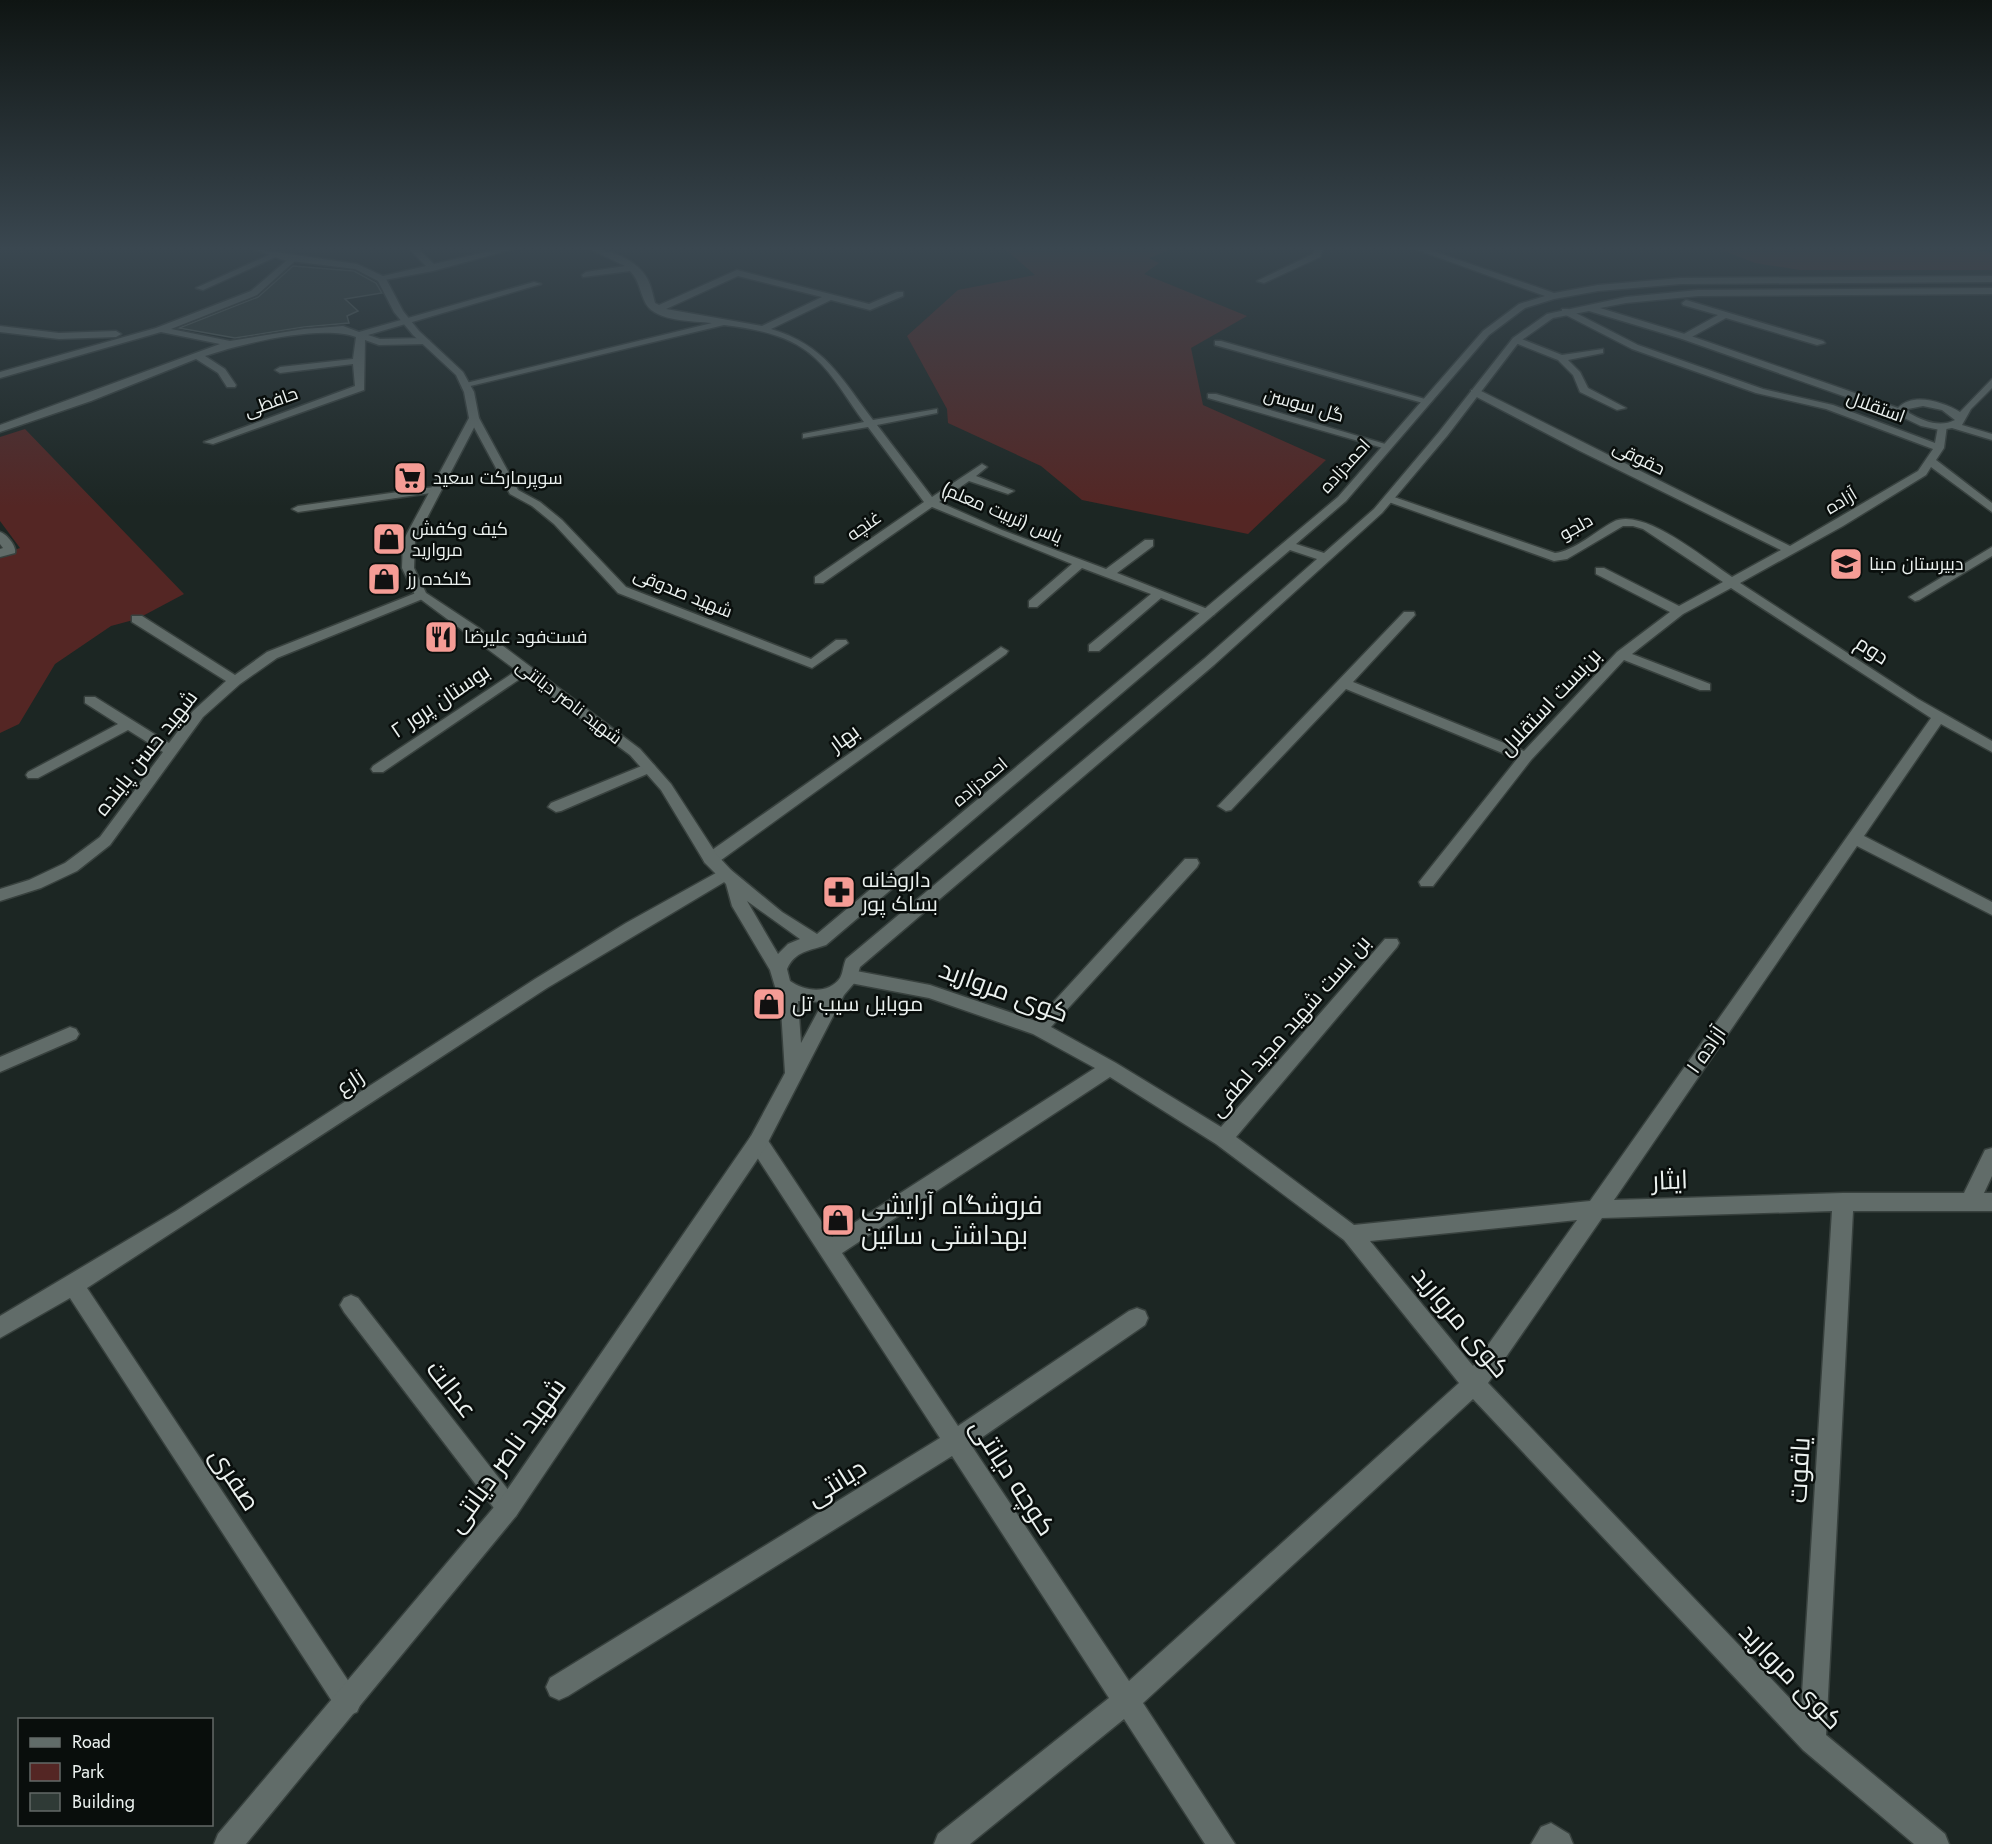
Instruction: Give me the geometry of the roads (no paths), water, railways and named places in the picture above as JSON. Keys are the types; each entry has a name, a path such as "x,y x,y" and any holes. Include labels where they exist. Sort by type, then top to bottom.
{"street":[{"path":"51,335 104,335"},
{"path":"0,375 141,335"},
{"path":"194,335 230,344"},
{"path":"2,426 87,399 196,355 230,344 285,335"},
{"name":"حافظی","path":"208,442 360,388 358,361 361,335"},
{"path":"363,335 379,342 425,341"},
{"path":"419,335 460,374 466,386 474,418 409,541 408,568 421,595"},
{"path":"466,386 676,335"},
{"name":"یاس (تربیت معلم)","path":"783,335 793,338 819,356 930,502 998,532 1209,612"},
{"name":"احمدزاده","path":"818,941 1342,499 1484,335"},
{"path":"789,991 798,996 819,997 847,977 1326,558 1390,498 1516,340 1523,335"},
{"name":"استقلال","path":"1612,335 1635,347 1760,391 1830,407 1940,448"},
{"path":"1676,335 1846,393 1928,425 1953,425 1992,436"},
{"path":"1685,338 1690,335"},
{"path":"1791,335 1820,344"},
{"path":"1516,340 1561,358 1577,374 1584,390 1622,408"},
{"path":"1218,343 1427,401"},
{"path":"1561,358 1600,351"},
{"path":"196,355 222,371 231,385"},
{"path":"280,369 358,361"},
{"path":"1953,425 1992,381"},
{"name":"حقوقی","path":"1475,392 1584,449 1790,550"},
{"path":"1846,393 1935,405 1949,409 1958,415 1953,425"},
{"name":"گل سوسن","path":"1212,396 1387,446"},
{"path":"1935,405 1974,399"},
{"path":"1904,414 1903,408 1908,404 1920,403"},
{"path":"807,436 933,411"},
{"name":"شهید صدوقی","path":"474,418 514,492 536,504 558,522 622,590 812,664 840,644"},
{"name":"آزاده","path":"1733,583 1922,473 1953,425"},
{"path":"1930,461 1992,509"},
{"name":"غنچه","path":"819,579 982,467"},
{"path":"967,477 1008,491"},
{"path":"298,509 434,490"},
{"name":"دلجو","path":"1390,498 1554,556 1563,556 1620,523 1634,522 1647,527 1733,583"},
{"path":"0,536 5,551"},
{"path":"1107,574 1149,543"},
{"path":"1288,545 1326,558"},
{"path":"1915,597 1992,551"},
{"path":"1033,604 1080,563"},
{"path":"1600,571 1679,611"},
{"name":"بن‌بست استقلال","path":"1427,882 1526,757 1622,655 1679,611 1733,583"},
{"name":"دوم","path":"1733,583 1939,717 1992,747"},
{"path":"1094,648 1159,594"},
{"name":"شهید ناصر دیانتی","path":"421,595 593,718 635,752 666,787 711,859 729,879 776,916 818,941"},
{"name":"شهید حسن پاینده","path":"0,895 35,884 71,867 105,841 198,714 235,681 272,655 421,595"},
{"path":"1226,806 1409,615"},
{"path":"137,619 235,681"},
{"name":"بهار","path":"711,859 1001,651"},
{"path":"1622,655 1705,687"},
{"name":"بوستان پرور ۲","path":"378,769 525,669"},
{"path":"1344,683 1526,757"},
{"path":"90,700 171,751"},
{"name":"آزاده ۱","path":"948,1844 1126,1701 1474,1384 1939,717"},
{"path":"33,775 128,724"},
{"path":"556,807 649,768"},
{"path":"1854,838 1992,909"},
{"path":"1039,1029 1191,863"},
{"name":"شهید ناصر دیانتی","path":"729,879 740,906 778,969 782,985 789,991"},
{"name":"زارع","path":"0,1328 74,1286 256,1171 538,983 649,916 729,879"},
{"path":"778,969 786,954 793,949 818,941"},
{"name":"بن بست شهید مجید لطفی","path":"1223,1138 1391,943"},
{"name":"شهید ناصر دیانتی","path":"228,1844 508,1508 758,1142 847,977"},
{"name":"کوی مروارید","path":"847,977 930,992 1039,1029 1110,1068 1223,1138 1351,1234 1474,1384 1812,1741 1935,1844"},
{"path":"789,991 794,1074"},
{"path":"0,1065 70,1034"},
{"path":"829,1250 1110,1068"},
{"name":"کوچه دیانتی","path":"758,1142 1221,1844"},
{"path":"1970,1202 1992,1156"},
{"name":"ایثار","path":"1351,1234 1594,1209 1843,1202 1992,1202"},
{"name":"یاقوت","path":"1812,1741 1843,1202"},
{"name":"صفری","path":"74,1286 348,1702"},
{"name":"عدالت","path":"351,1305 508,1508"},
{"name":"دیانتی","path":"559,1687 956,1441 1137,1318"},
{"path":"1545,1844 1551,1837 1559,1844"}],"place":[{"name":"سوپرمارکت سعید","path":"410,478"},
{"name":"کیف و‌کفش مروارید","path":"389,539"},
{"name":"دبیرستان مبنا","path":"1846,564"},
{"name":"گلکده رز","path":"384,579"},
{"name":"فست‌فود علیرضا","path":"441,637"},
{"name":"داروخانه بساک پور","path":"839,892"},
{"name":"موبایل سیب تل","path":"769,1004"},
{"name":"فروشگاه آرایشی بهداشتی ساتین","path":"838,1220"}]}
